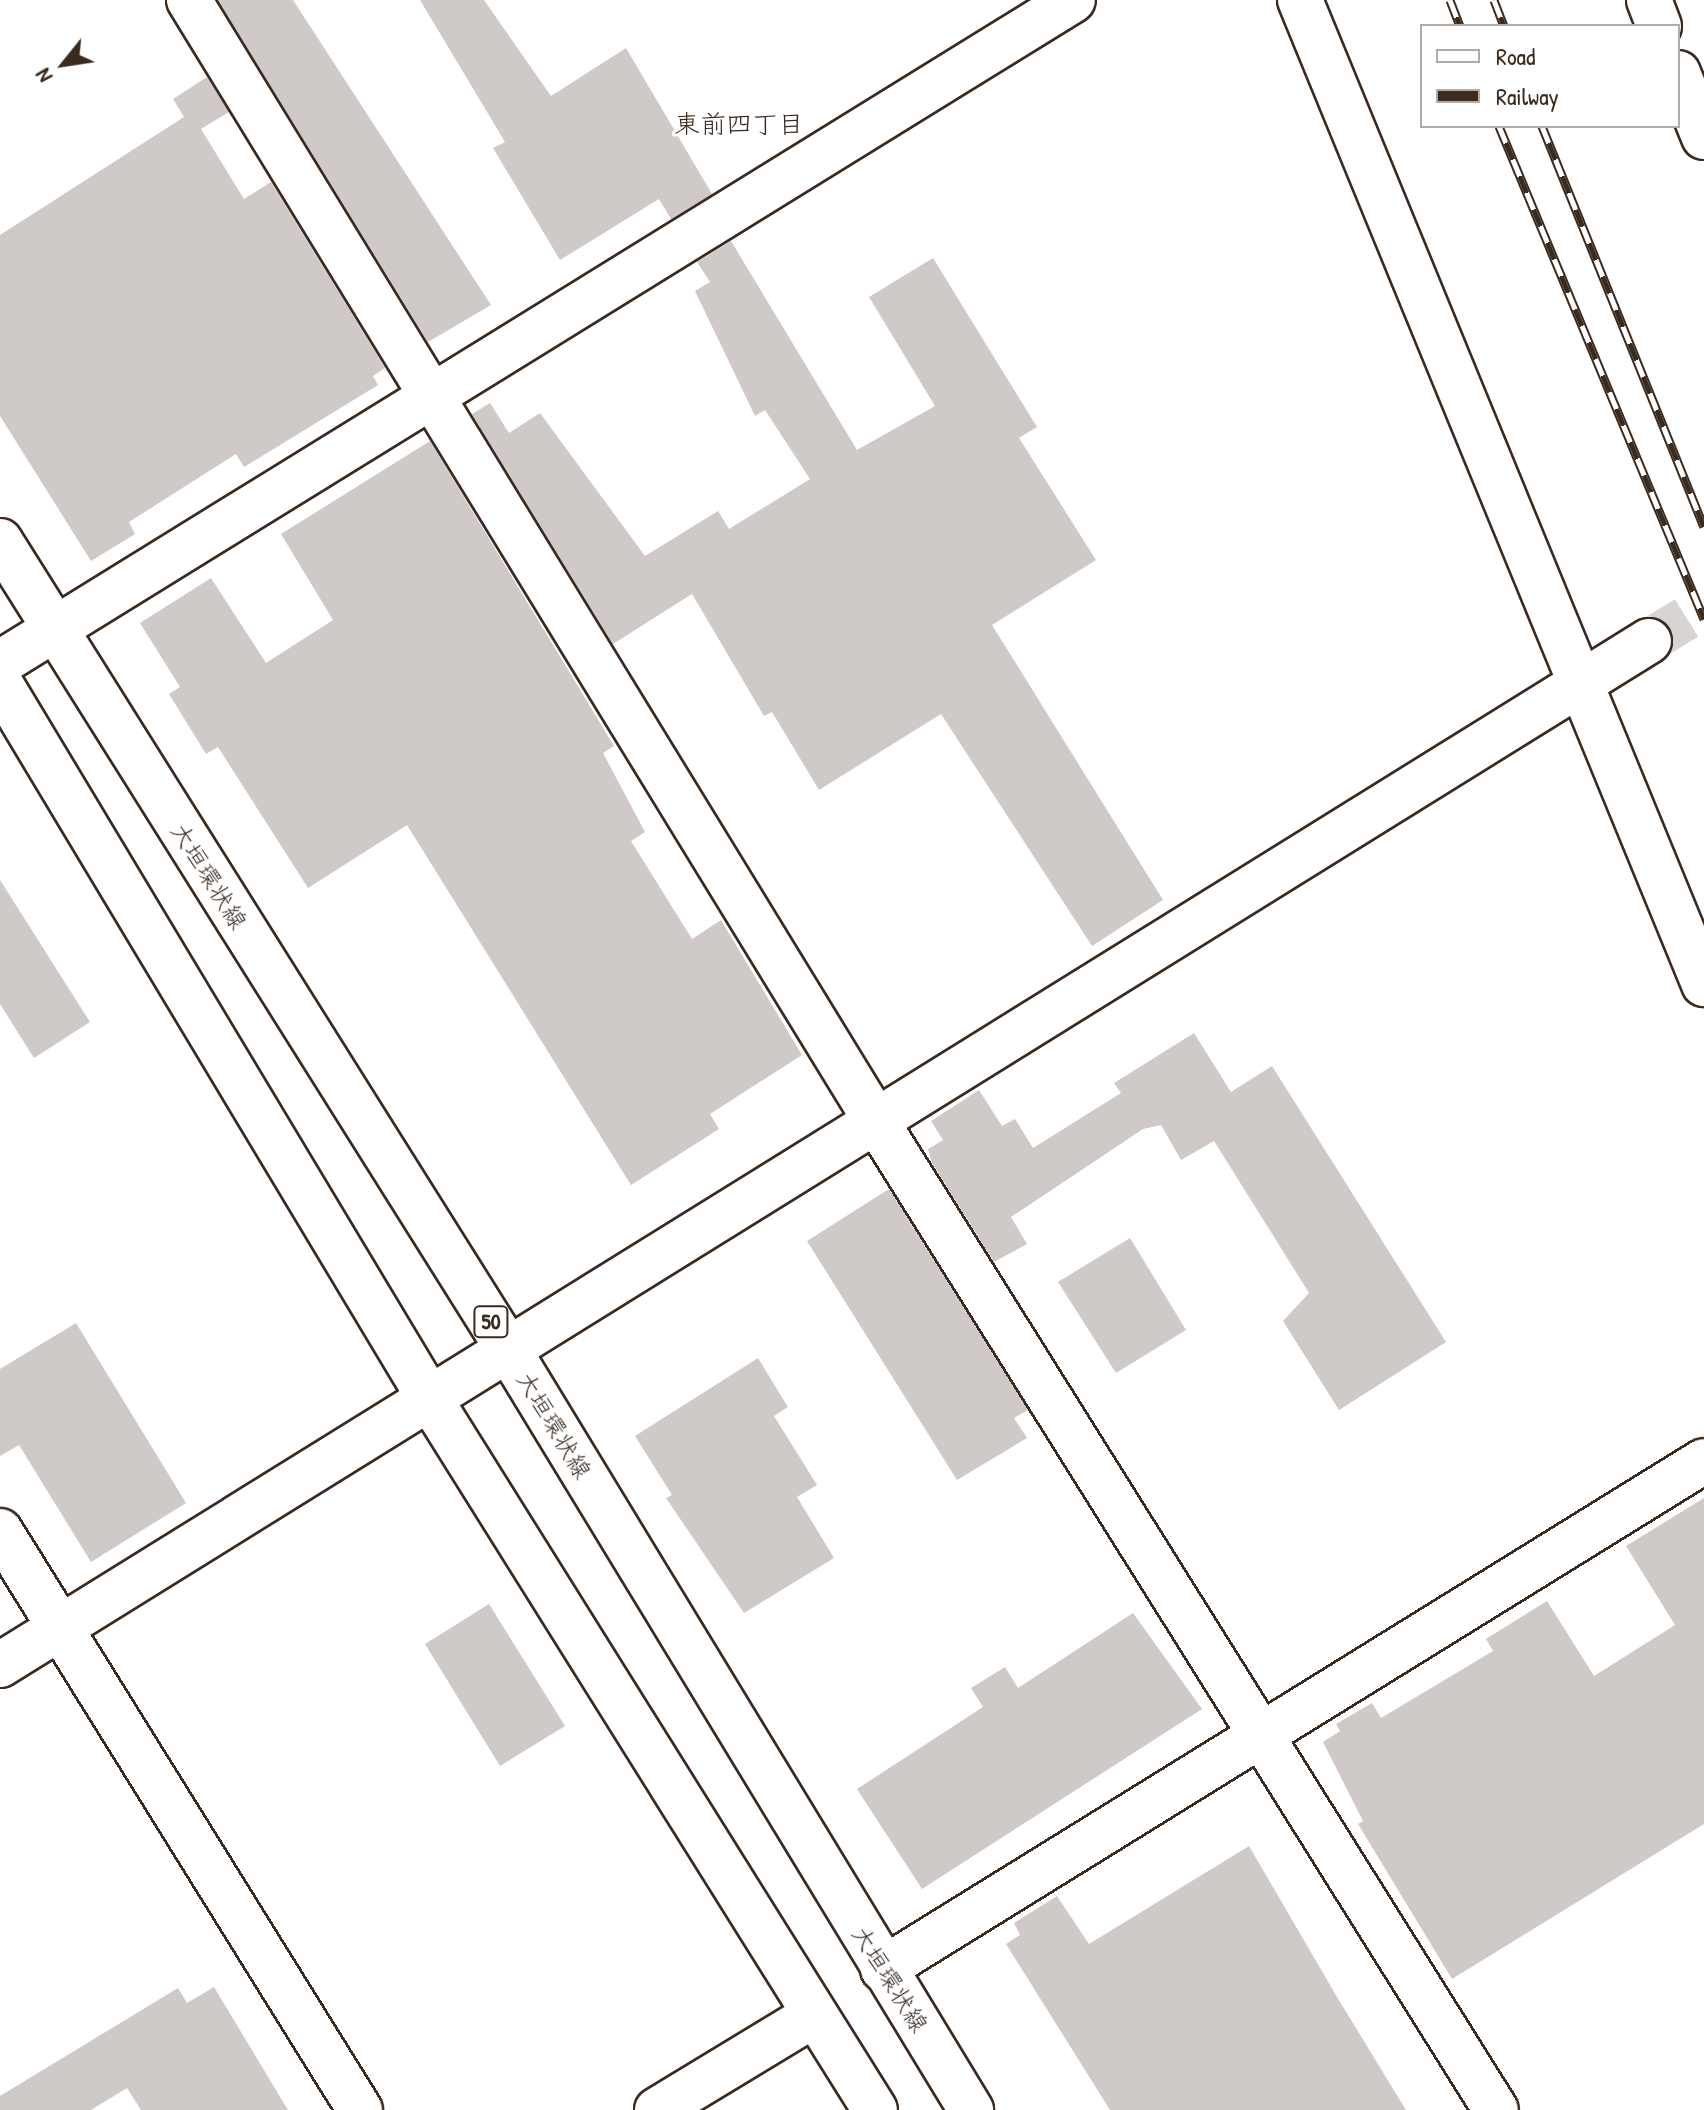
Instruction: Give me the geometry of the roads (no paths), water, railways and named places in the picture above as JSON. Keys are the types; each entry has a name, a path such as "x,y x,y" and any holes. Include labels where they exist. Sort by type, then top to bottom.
{"street":[{"path":"189,0 876,1121 1496,2110"},
{"path":"0,663 56,634 1073,0"},
{"path":"1300,0 1704,984"},
{"path":"1649,0 1658,24"},
{"path":"1680,78 1704,137"},
{"name":"大垣環状線","path":"0,541 508,1349 971,2110"},
{"path":"0,1665 428,1396 876,1121 1580,678 1649,641"},
{"path":"0,683 428,1396 875,2110"},
{"path":"883,1969 1704,1461"},
{"path":"0,1531 360,2110"},
{"path":"657,2110 814,2015"}],"tunnel":[{"path":"1649,641 1704,607"}],"railway":[{"path":"1450,0 1459,24"},
{"path":"1494,0 1503,24"},
{"path":"1500,128 1704,619"},
{"path":"1543,128 1704,526"}],"district":[{"name":"東前四丁目","path":"739,124"}]}
